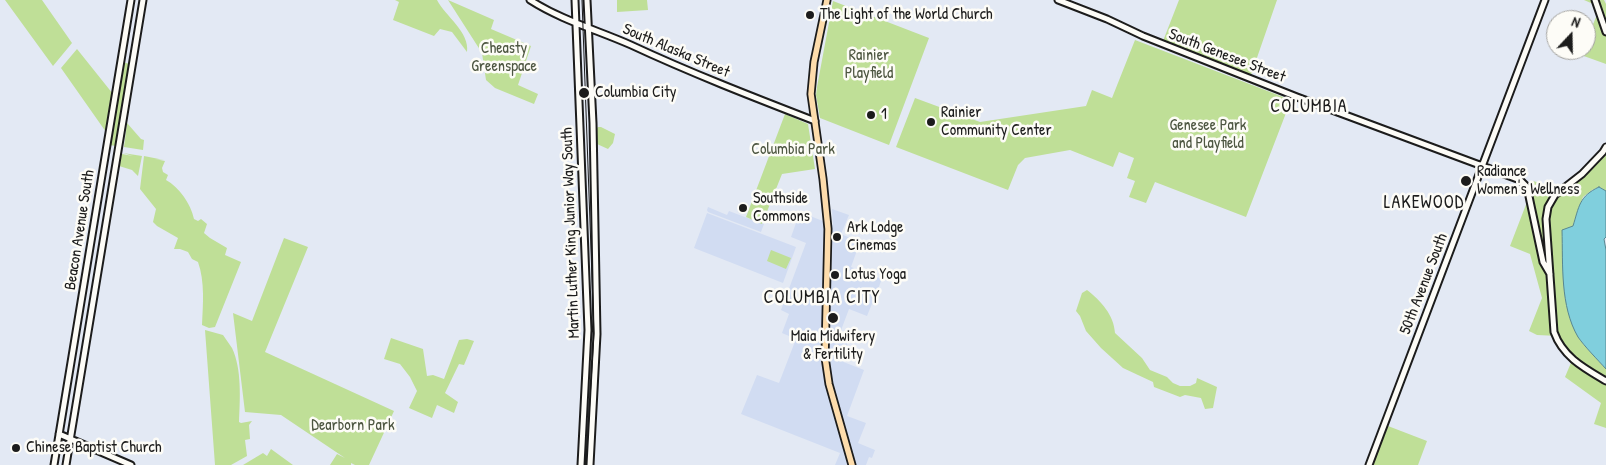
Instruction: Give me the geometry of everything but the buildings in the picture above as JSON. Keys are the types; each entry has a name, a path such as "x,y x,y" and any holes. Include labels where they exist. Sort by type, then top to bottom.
{"main road":[{"name":"Beacon Avenue South","path":"54,465 131,0"},
{"name":"Beacon Avenue South","path":"66,465 142,0"},
{"name":"South Alaska Street","path":"530,0 589,28 715,82 815,121"},
{"name":"Martin Luther King Junior Way South","path":"575,0 585,210 588,330 581,465"},
{"name":"Martin Luther King Junior Way South","path":"588,0 593,122 597,334 590,465"},
{"path":"827,0 814,62 811,88 828,228 825,362 829,384 852,465"},
{"name":"South Genesee Street","path":"1058,0 1107,19 1143,36 1525,183 1543,262 1550,274"},
{"name":"50th Avenue South","path":"1369,465 1545,0"},
{"path":"1595,0 1606,32"},
{"path":"1606,148 1590,167 1554,195 1549,202 1546,219 1554,332 1560,345 1569,357 1606,381"},
{"path":"59,434 131,465"}],"shaded area":[{"path":"756,203 761,223 764,224 761,232 707,210 708,207 727,215 729,211 750,219"},
{"path":"832,209 849,215 841,234 860,242 851,267 882,279 867,316 849,309 840,333 850,337 841,361 864,370 847,416 866,423 858,443 875,450 872,458 869,457 866,465 835,465 840,453 741,414 757,375 779,383 796,339 782,333 789,314 781,310 806,243 791,237 800,212 833,225"},
{"path":"707,213 796,247 783,283 694,248"}],"green space":[{"path":"5,0 42,0 72,43 53,66"},
{"name":"Cheasty Greenspace","path":"395,0 437,0 461,31 467,45 467,52 452,32 440,29 434,36 393,20 399,2"},
{"name":"Cheasty Greenspace","path":"448,0 494,20 491,29 531,46 518,85 538,94 534,104 495,88 486,80 482,53"},
{"path":"617,0 647,0 648,10 617,12"},
{"name":"Genesee Park and Playfield","path":"1179,0 1277,0 1251,75 1163,41"},
{"path":"1584,0 1604,0 1606,4 1606,64 1595,60 1596,17 1600,7"},
{"name":"Rainier Playfield","path":"833,1 929,38 889,145 820,118 816,95"},
{"name":"Genesee Park and Playfield","path":"1135,40 1291,100 1246,217 1155,182 1146,203 1129,197 1135,181 1127,178 1134,158 1119,152 1113,167 1070,150 1025,158 1018,165 1008,190 896,147 915,98 980,122 1086,106 1092,90 1112,98"},
{"path":"77,49 113,94 106,132 61,68"},
{"path":"122,62 130,64 116,146 109,145"},
{"name":"Columbia Park","path":"785,114 808,124 815,169 782,174 762,224 746,217"},
{"path":"127,123 144,140 143,150 124,147"},
{"path":"598,127 615,134 613,143 608,149 597,144 596,129"},
{"path":"1606,151 1606,191 1599,187 1583,197 1573,226 1577,334 1584,345 1606,369 1606,428 1594,424 1601,403 1565,377 1573,358 1558,336 1537,335 1529,331 1542,298 1530,254 1510,246 1532,189 1533,181 1563,190"},
{"path":"123,153 142,156 138,176 132,170 119,166 122,154 133,156"},
{"path":"144,156 165,161 162,168 163,172 168,175 166,180 184,196 194,219 198,221 201,219 207,224 204,233 227,248 225,255 241,262 215,327 209,328 202,325 203,285 198,262 192,259 188,252 174,249 178,238 153,222 156,209 140,189"},
{"name":"Dearborn Park","path":"284,238 308,247 265,352 394,411 369,465 355,465 351,463 351,465 330,465 337,454 345,458 281,415 245,412 233,313 252,321"},
{"path":"771,250 791,258 786,269 767,261"},
{"path":"1087,290 1106,309 1112,320 1115,333 1142,358 1150,370 1167,377 1173,383 1180,386 1190,386 1196,383 1197,378 1217,387 1213,408 1205,409 1201,398 1185,395 1180,397 1154,387 1153,382 1123,368 1101,348 1086,331 1076,311 1082,293"},
{"path":"205,330 223,335 232,348 239,375 239,422 252,421 249,425 250,439 245,440 247,456 231,465 215,465"},
{"path":"391,338 423,349 427,376 433,375 444,379 459,340 467,339 474,341 464,365 459,364 445,393 458,402 454,413 437,405 432,418 409,408 417,391 410,377 400,364 384,359"},
{"path":"1388,426 1427,441 1418,465 1373,465"},
{"path":"271,449 293,465 243,465 263,453 267,456"}],"water":[{"path":"1599,187 1606,191 1606,237 1604,239 1606,250 1606,369 1581,341 1572,325 1565,299 1563,271 1562,230 1573,226 1584,198 1592,190"}],"tram line":[{"path":"582,0 594,333 586,465"}],"place":[{"name":"The Light of the World Church","path":"810,15"},
{"name":"Columbia City","path":"584,93"},
{"name":"1","path":"871,115"},
{"name":"Rainier Community Center","path":"931,122"},
{"name":"Radiance Women's Wellness","path":"1466,181"},
{"name":"Southside Commons","path":"743,208"},
{"name":"Ark Lodge Cinemas","path":"837,237"},
{"name":"Lotus Yoga","path":"835,275"},
{"name":"Maia Midwifery & Fertility","path":"833,318"},
{"name":"Chinese Baptist Church","path":"16,448"}],"district":[{"name":"COLUMBIA","path":"1309,107"},
{"name":"LAKEWOOD","path":"1424,203"},
{"name":"COLUMBIA CITY","path":"822,298"}]}
